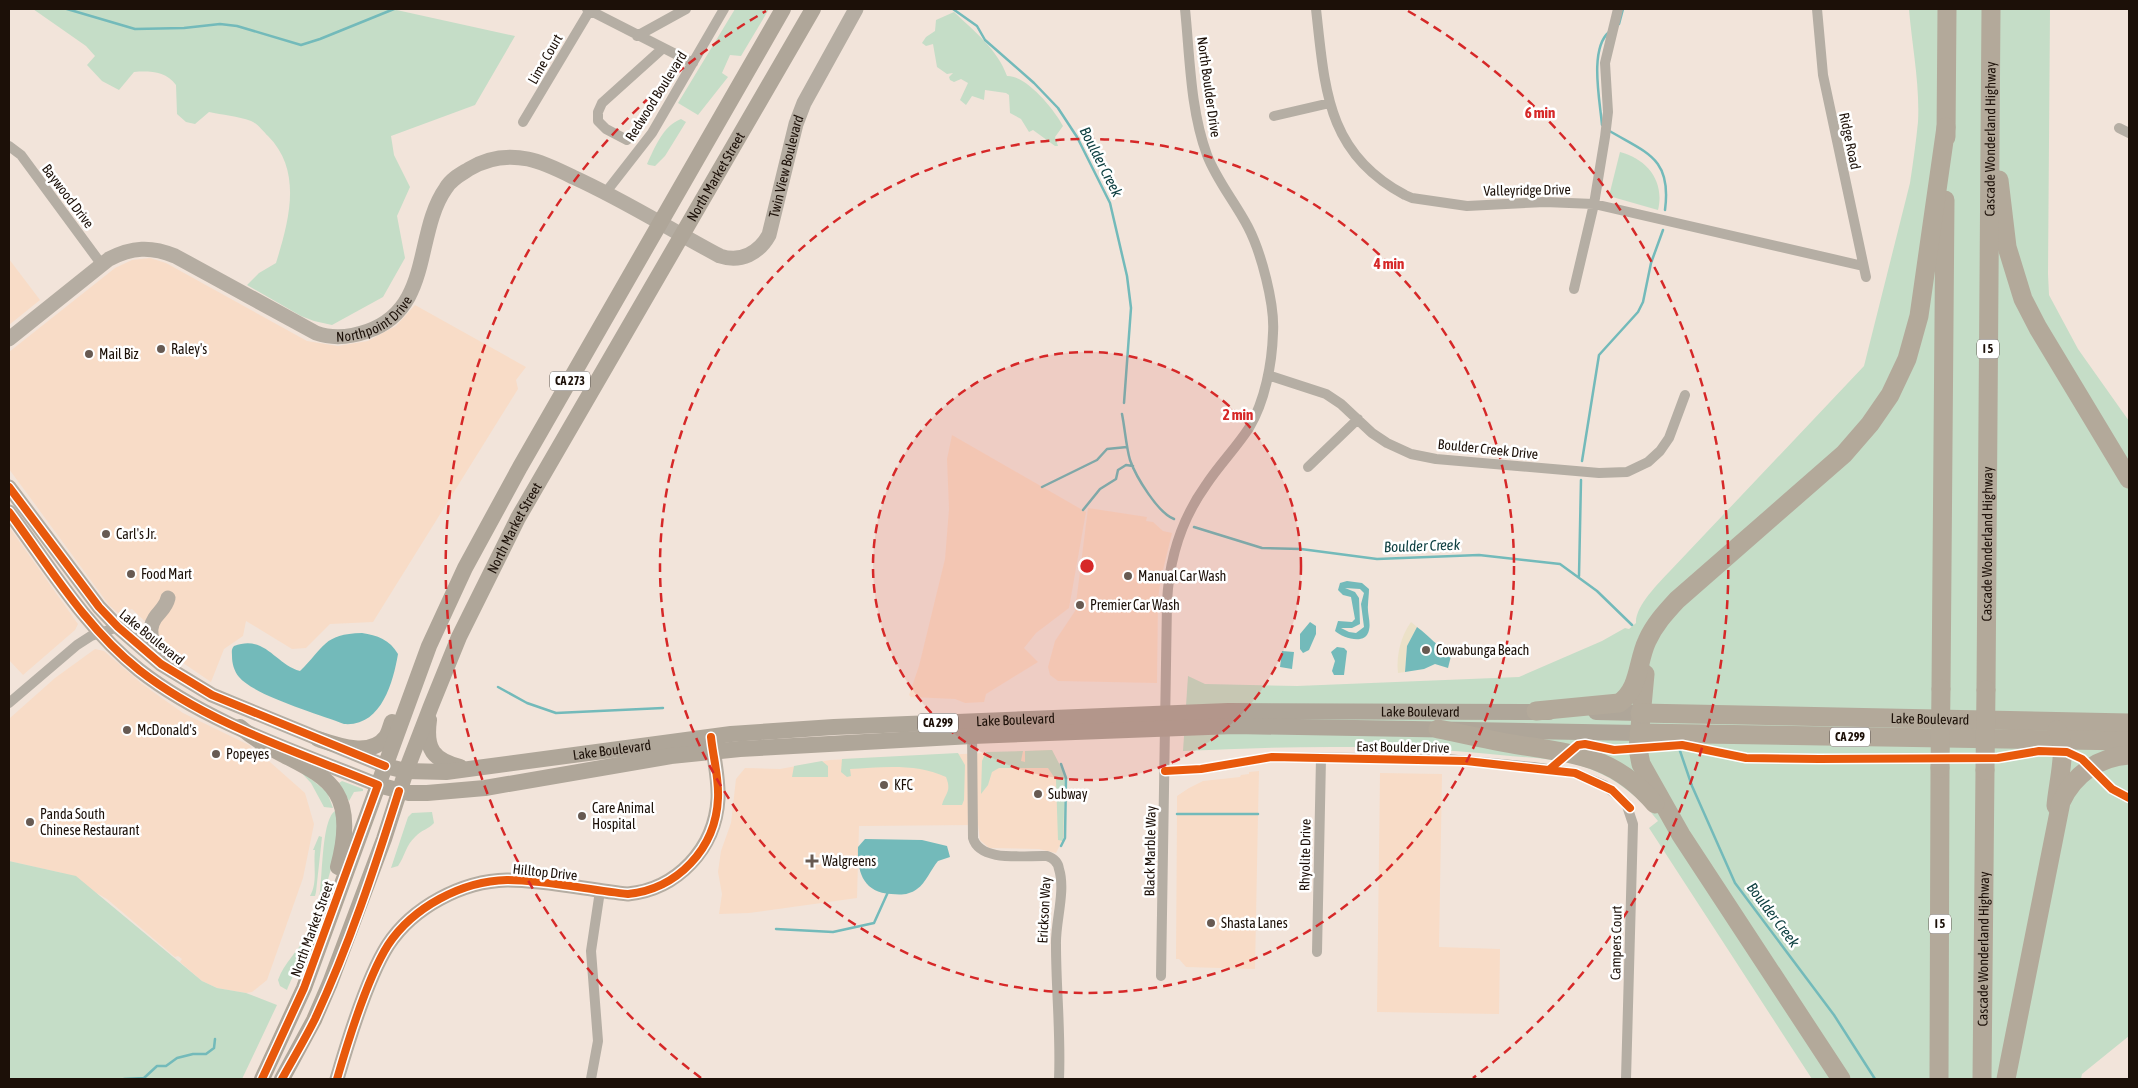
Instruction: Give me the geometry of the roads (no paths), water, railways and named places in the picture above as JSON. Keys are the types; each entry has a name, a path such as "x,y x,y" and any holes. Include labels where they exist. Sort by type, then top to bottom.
{"highway":[{"name":"I 5","path":"1939,1079 1940,768 1948,9"},
{"name":"Cascade Wonderland Highway","path":"1982,1079 1991,9"},
{"path":"1990,110 2008,247 2023,299 2038,328 2129,479"},
{"path":"1536,711 1619,703 1627,698 1632,692 1647,642 1654,628 1677,600 1844,454 1870,424 1890,395 1907,359 1919,316 1946,127"},
{"path":"1654,628 1646,662 1640,713 1641,764 1681,835 1841,1079"},
{"name":"Lake Boulevard","path":"1640,713 2129,723"},
{"path":"2006,1079 2055,824 2062,740 2057,729 2044,722"},
{"path":"1438,729 1569,752 1599,762 1642,789 1681,835"},
{"name":"Lake Boulevard","path":"1639,733 2129,742"},
{"path":"2055,824 2064,795 2078,776 2100,762 2113,757 2129,755"}],"main road":[{"name":"North Market Street","path":"262,1079 292,1018 429,646 489,523 783,9"},
{"name":"North Market Street","path":"282,1079 314,1020 330,983 431,706 460,638 518,518 813,9"},
{"name":"Twin View Boulevard","path":"683,235 716,254 728,258 747,256 764,243 771,230 796,124 804,103 856,9"},
{"name":"Northpoint Drive","path":"9,339 102,264 120,253 135,248 159,249 175,256 308,330 329,336 348,336 373,329 392,316 406,301 417,276 436,204 447,186 476,165 500,158 529,159 606,192 683,235"},
{"name":"Lake Boulevard","path":"9,488 74,575 118,627 161,664 201,688 292,729 385,766 406,771 446,772 712,744 972,729 1165,720 1536,711 1640,713"},
{"path":"9,507 26,522 35,523"},
{"name":"Lake Boulevard","path":"9,512 73,599 102,633 138,669 201,710 378,785 419,794 485,788 671,756 712,744"},
{"path":"31,542 38,541 61,567 74,575"},
{"path":"168,598 165,607 154,620 151,638 158,649 194,678 201,688"},
{"path":"318,739 342,747 358,748 369,747 386,737 401,698 429,646"},
{"path":"201,710 219,706 274,728 292,729"},
{"path":"431,706 428,740 434,754 440,760 467,769"},
{"name":"Lake Boulevard","path":"1165,720 1305,727 1639,733"},
{"path":"240,727 258,742 318,773 336,793 344,814 345,834 342,852 322,921 294,994 292,1018"},
{"name":"Hilltop Drive","path":"337,1079 354,1027 381,957 402,928 424,909 456,891 500,881 522,881 628,894 653,890 670,882 686,869 706,844 715,820 718,791 712,744"}],"street":[{"path":"637,36 686,9"},
{"name":"Redwood Boulevard","path":"606,192 652,133 724,9"},
{"name":"North Boulder Drive","path":"1165,720 1170,567 1179,535 1204,486 1249,428 1268,375 1274,332 1267,283 1248,227 1219,182 1202,142 1197,118 1185,9"},
{"name":"Valleyridge Drive","path":"1316,9 1330,103 1342,136 1363,166 1393,188 1412,198 1467,206 1545,202 1594,204 1863,266"},
{"path":"1574,288 1594,204 1607,123 1604,78 1606,57 1618,9"},
{"name":"Ridge Road","path":"1817,9 1823,76 1866,277"},
{"path":"588,10 693,63"},
{"name":"Lime Court","path":"523,122 588,10"},
{"path":"627,140 603,126 598,121 598,112 602,103 662,49"},
{"path":"1274,116 1330,103"},
{"path":"2118,128 2129,133"},
{"name":"Baywood Drive","path":"9,146 20,155 102,264"},
{"name":"Boulder Creek Drive","path":"1268,375 1326,394 1380,438 1411,454 1436,459 1611,473 1627,472 1655,456 1669,438 1685,395"},
{"path":"1308,467 1358,419"},
{"path":"9,703 66,653 91,636 118,627"},
{"name":"Black Marble Way","path":"1161,976 1165,720"},
{"name":"Erickson Way","path":"972,729 973,838 976,845 989,853 1047,856 1054,860 1059,868 1060,895 1056,944 1060,1053 1059,1079"},
{"name":"East Boulder Drive","path":"1165,771 1201,769 1261,758 1466,760 1569,772 1590,779 1612,790 1623,798 1630,808"},
{"name":"Rhyolite Drive","path":"1317,952 1321,758"},
{"name":"Campers Court","path":"1626,1079 1633,830 1630,808"},
{"path":"591,1079 598,1041 592,951 600,891"}],"water":[{"path":"1347,581 1362,583 1369,589 1369,630 1364,638 1348,638 1335,631 1338,621 1352,622 1355,619 1351,597 1343,595 1338,590 1340,583","holes":["1345,588 1360,589 1364,593 1361,604 1364,627 1356,633 1349,632 1341,628 1352,628 1360,624 1359,598 1355,592"]},
{"path":"1310,622 1316,626 1316,634 1309,650 1303,653 1300,649 1300,634"},
{"name":"Cowabunga Beach","path":"1417,627 1438,645 1452,652 1448,668 1435,664 1424,669 1405,672 1407,646"},
{"path":"362,633 383,639 398,654 393,678 383,701 376,711 357,723 344,724 273,698 247,684 239,677 233,664 232,651 234,646 245,643 262,647 300,671 332,639 349,634"},
{"path":"1337,647 1344,648 1347,651 1344,675 1334,675 1332,671 1335,661 1331,652"},
{"path":"1282,651 1294,652 1292,669 1280,667"},
{"path":"865,839 922,840 947,846 950,857 938,861 923,883 914,891 891,894 874,889 864,879 859,865 858,847"}],"waterway":[{"path":"67,9 135,29 184,28 220,24 237,26 301,45 394,9"},
{"name":"Boulder Creek","path":"953,9 977,26 985,40 1034,83 1058,108 1077,137 1110,203 1127,276 1131,308 1124,403"},
{"path":"1619,24 1623,9"},
{"path":"1602,125 1597,63 1599,50 1609,32"},
{"path":"1608,130 1645,151 1660,167 1666,192 1665,210"},
{"path":"1582,461 1599,355 1638,312 1643,302 1651,263 1663,230"},
{"name":"Boulder Creek","path":"1122,414 1130,460 1133,467 1142,485 1161,510 1174,519"},
{"path":"1042,487 1097,460 1107,449 1127,447"},
{"path":"1083,510 1100,489 1116,479 1118,470 1126,465 1133,466"},
{"path":"1579,576 1581,480"},
{"name":"Boulder Creek","path":"1194,527 1262,548 1301,549 1377,559 1479,555 1560,564 1597,591 1632,625"},
{"path":"498,687 527,703 556,713 663,708"},
{"name":"Boulder Creek","path":"1679,748 1692,786 1735,883 1834,1015 1875,1079"},
{"path":"1061,764 1066,778 1065,838 1061,846"},
{"path":"1177,814 1258,814"},
{"path":"776,929 833,932 874,923 888,892"},
{"path":"124,1079 144,1078 157,1066 166,1066 177,1058 193,1054 206,1054 214,1048 215,1039"}],"place":[{"name":"Raley's","path":"161,349"},
{"name":"Mail Biz","path":"89,354"},
{"name":"Carl's Jr.","path":"106,534"},
{"name":"Food Mart","path":"131,574"},
{"name":"Manual Car Wash","path":"1128,576"},
{"name":"Premier Car Wash","path":"1080,605"},
{"name":"Cowabunga Beach","path":"1426,650"},
{"name":"McDonald's","path":"127,730"},
{"name":"Popeyes","path":"216,754"},
{"name":"KFC","path":"884,785"},
{"name":"Subway","path":"1038,794"},
{"name":"Care Animal Hospital","path":"582,816"},
{"name":"Panda South Chinese Restaurant","path":"30,822"},
{"name":"Walgreens","path":"812,861"},
{"name":"Shasta Lanes","path":"1211,923"}]}
